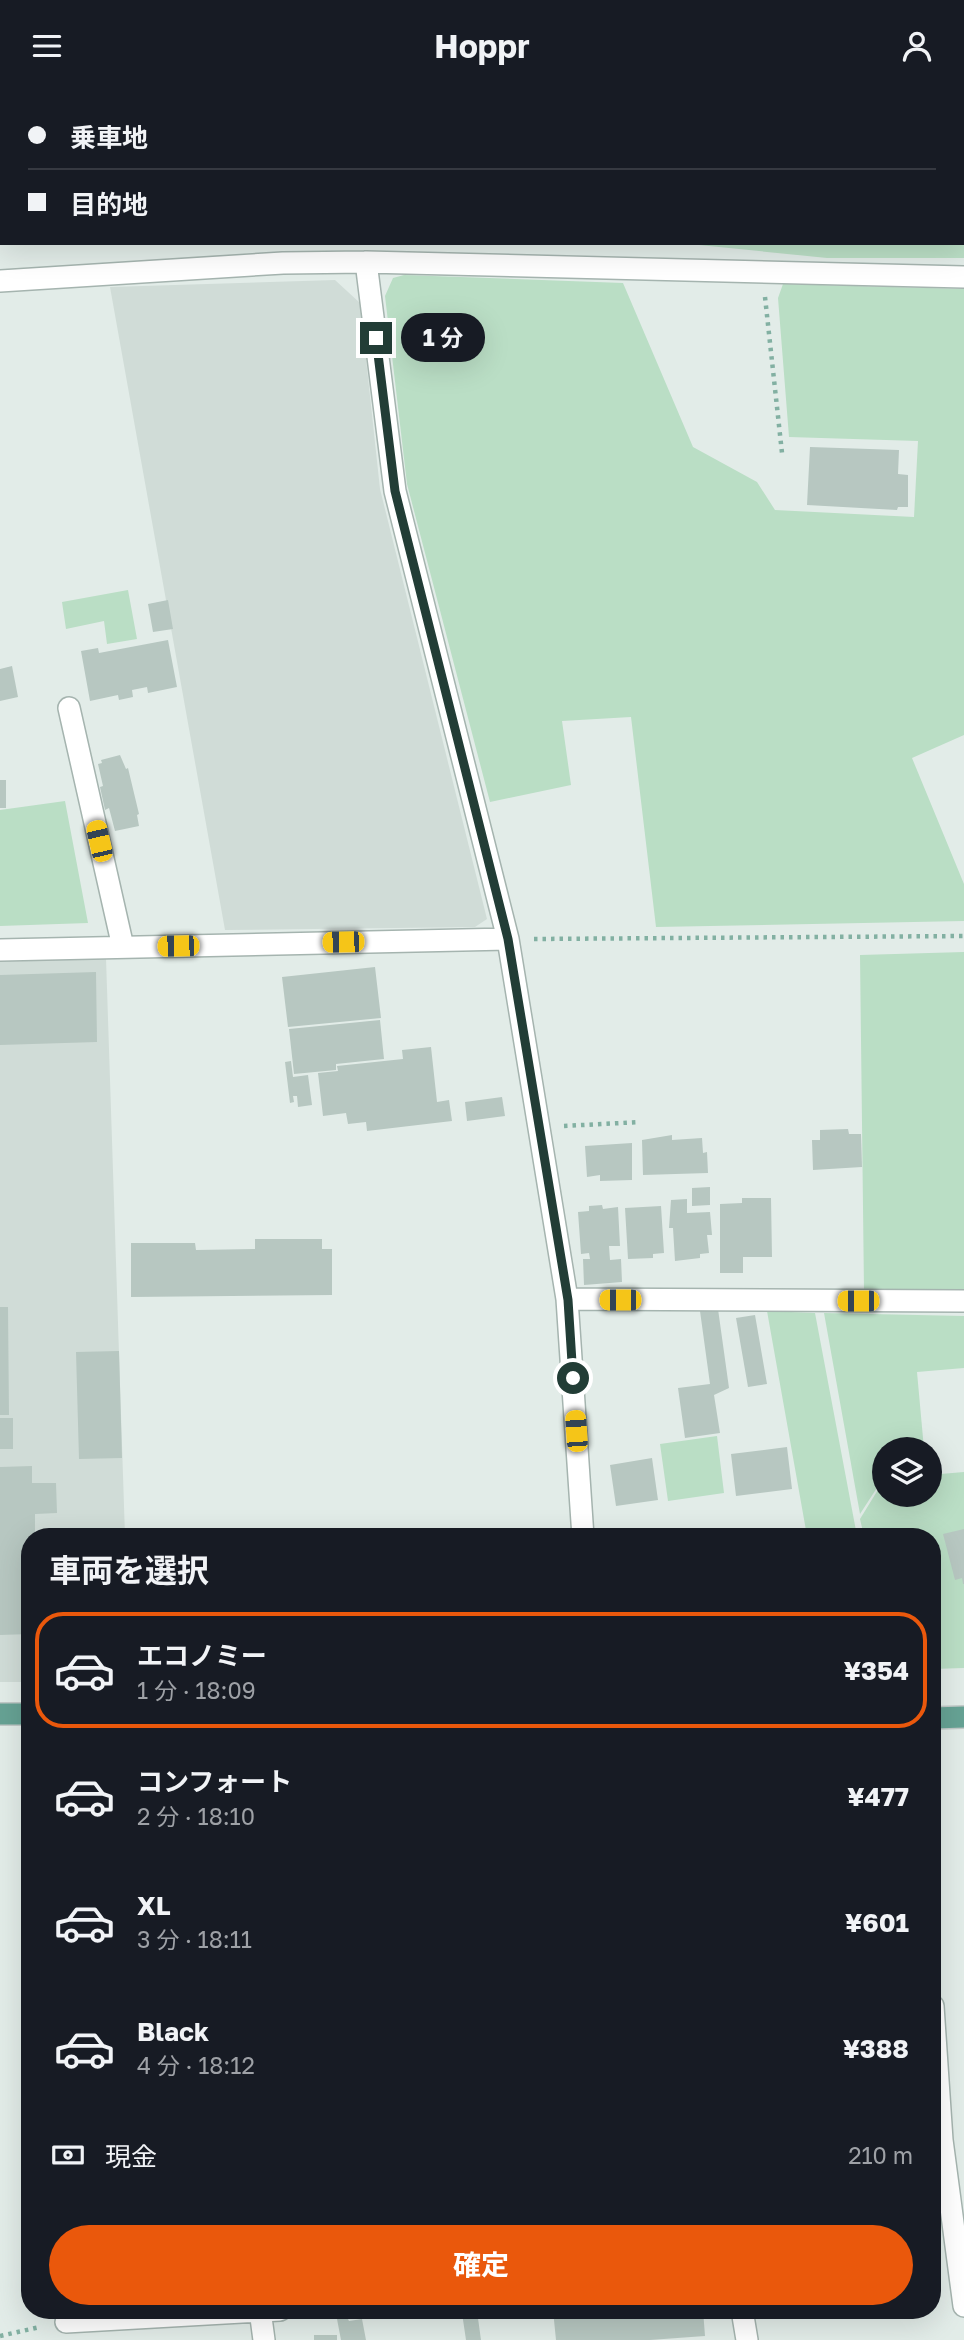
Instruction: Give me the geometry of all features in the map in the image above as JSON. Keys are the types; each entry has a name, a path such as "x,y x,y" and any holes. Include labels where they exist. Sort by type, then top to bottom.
{"main road":[{"path":"0,1714 21,1714"},
{"path":"941,1718 964,1717"}],"street":[{"path":"0,281 282,253 366,262 964,277"},
{"path":"366,262 395,491 508,939 568,1300 582,1528"},
{"path":"69,708 123,947"},
{"path":"0,950 508,939"},
{"path":"568,1300 964,1301"},
{"path":"941,2125 964,2307"},
{"path":"66,2322 116,2319"},
{"path":"264,2340 265,2319"},
{"path":"744,2319 747,2340"}],"path":[{"path":"762,273 782,453"},
{"path":"508,939 964,936"},
{"path":"539,1127 640,1122"},
{"path":"0,2336 66,2322"}],"shaded area":[{"path":"335,280 360,303 380,489 487,919 475,927 225,930 110,287"},
{"path":"106,958 125,1528 21,1528 21,1682 0,1682 0,961"}],"green space":[{"path":"699,245 964,245 964,258 827,258"},
{"path":"404,275 623,283 693,447 757,482 775,510 914,517 918,441 789,437 778,298 783,284 964,289 964,735 912,758 964,884 964,921 656,927 631,717 562,721 571,785 490,802 407,484 385,296 393,278"},
{"path":"128,590 137,639 107,644 104,621 66,629 62,602"},
{"path":"65,801 88,923 0,926 0,810"},
{"path":"964,952 964,1291 864,1291 860,955"},
{"path":"767,1311 815,1313 855,1528 806,1528"},
{"path":"824,1313 964,1316 964,1368 917,1372 923,1437 872,1437 872,1496 860,1514"},
{"path":"717,1436 724,1493 668,1501 660,1444"},
{"path":"964,1472 964,1668 941,1669 941,1528 862,1528 860,1519 872,1500 872,1507 942,1507 942,1474"}],"building":[{"path":"810,447 899,450 898,474 908,475 908,507 898,507 897,510 807,505"},
{"path":"168,600 173,629 153,632 148,604"},
{"path":"168,640 177,687 148,693 147,687 132,690 133,697 119,700 118,695 90,701 81,651 98,648 99,653"},
{"path":"12,666 18,697 0,701 0,669"},
{"path":"120,755 126,769 128,768 139,814 139,826 115,831 109,808 105,810 98,764 102,763 101,760"},
{"path":"0,780 6,780 6,808 0,808"},
{"path":"375,967 381,1018 288,1027 282,977"},
{"path":"96,972 97,1042 0,1045 0,975"},
{"path":"380,1020 384,1059 336,1064 336,1070 294,1074 289,1029"},
{"path":"431,1047 437,1102 449,1100 452,1121 367,1131 366,1122 348,1124 346,1113 323,1116 318,1073 338,1071 337,1066 403,1059 402,1050"},
{"path":"291,1061 293,1077 308,1075 312,1105 298,1107 297,1096 293,1096 294,1102 290,1103 285,1062"},
{"path":"502,1097 505,1116 467,1121 465,1102"},
{"path":"848,1129 849,1134 861,1134 862,1167 813,1170 812,1140 820,1140 820,1130"},
{"path":"672,1135 672,1140 702,1138 703,1153 707,1152 708,1173 643,1175 642,1140"},
{"path":"632,1143 632,1180 600,1181 600,1175 587,1177 585,1146"},
{"path":"710,1187 710,1205 692,1206 692,1188"},
{"path":"742,1198 771,1198 772,1257 743,1257 743,1273 720,1273 720,1204 742,1203"},
{"path":"687,1199 687,1213 710,1212 712,1235 707,1235 709,1253 700,1254 700,1258 675,1261 673,1228 669,1228 671,1200"},
{"path":"602,1205 603,1209 618,1207 620,1246 609,1246 610,1260 621,1259 622,1282 584,1285 583,1259 590,1259 589,1253 581,1254 578,1212 589,1211 589,1206"},
{"path":"661,1206 664,1253 653,1254 653,1258 628,1259 625,1208"},
{"path":"255,1239 322,1239 322,1249 332,1249 332,1295 131,1297 131,1243 195,1243 196,1250 255,1249"},
{"path":"0,1307 8,1307 9,1415 0,1415"},
{"path":"718,1309 729,1388 714,1395 720,1433 685,1438 678,1388 710,1384 700,1311"},
{"path":"755,1315 767,1384 748,1387 736,1318"},
{"path":"119,1351 122,1458 79,1459 76,1352"},
{"path":"0,1418 13,1418 13,1449 0,1449"},
{"path":"787,1447 792,1489 736,1496 731,1454"},
{"path":"652,1458 658,1500 616,1506 610,1465"},
{"path":"32,1466 32,1483 56,1483 57,1513 35,1514 35,1528 21,1528 21,1634 0,1635 0,1467"},
{"path":"964,1529 963,1584 962,1578 955,1580 943,1534"},
{"path":"337,2319 362,2319 366,2340 341,2340"},
{"path":"463,2319 478,2319 481,2340 466,2340"},
{"path":"554,2319 704,2319 705,2336 650,2340 556,2340"},
{"path":"314,2335 337,2335 337,2340 314,2340"}],"route":[{"path":"376,338 395,491 508,939 568,1300 573,1378"}]}
